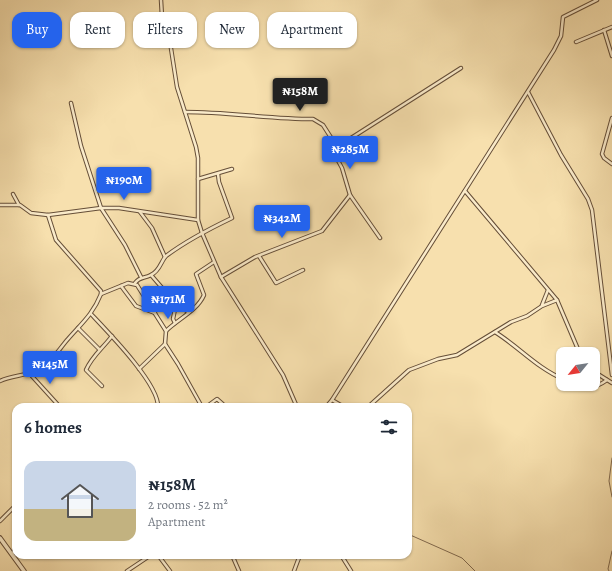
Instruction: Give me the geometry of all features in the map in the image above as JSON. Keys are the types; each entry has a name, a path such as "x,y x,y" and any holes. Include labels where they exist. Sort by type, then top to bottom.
{"street":[{"path":"161,0 162,18 170,42 177,87 196,147 198,220 202,233 222,277 283,375 295,403"},
{"path":"329,403 559,42 563,17 597,0"},
{"path":"576,42 612,27"},
{"path":"604,30 612,56"},
{"path":"380,238 350,195 342,168 335,155 337,147 461,68"},
{"path":"528,91 561,155 590,204 612,375"},
{"path":"71,104 81,146 101,208 120,235 141,277"},
{"path":"185,112 219,112 239,116 313,119 323,124 337,147"},
{"path":"612,118 602,154 604,158 612,164"},
{"path":"198,179 232,169"},
{"path":"0,381 14,376 30,374 51,360 92,314 101,294 121,286 135,283 141,277 151,275 160,267 165,257 202,233 232,218 218,174"},
{"path":"465,191 557,300 577,347"},
{"path":"14,194 20,205 31,213 48,215 101,208 119,208 155,212 167,216 198,220"},
{"path":"222,277 259,256 322,231 350,195"},
{"path":"0,205 20,205"},
{"path":"140,211 152,228 165,257"},
{"path":"48,215 56,240 101,291 101,294"},
{"path":"259,256 276,283 303,270"},
{"path":"166,331 202,300 204,295 196,274 214,262"},
{"path":"151,275 176,304 188,312"},
{"path":"135,283 166,331 165,344 200,403"},
{"path":"121,286 136,306 155,313"},
{"path":"542,306 548,290"},
{"path":"372,403 409,370 438,359 457,355 542,306 557,300"},
{"path":"175,323 173,319 176,304"},
{"path":"92,314 139,369 157,396 158,403"},
{"path":"78,328 99,349"},
{"path":"495,332 513,343 534,362 556,377"},
{"path":"102,386 86,370 99,349 104,346 112,336"},
{"path":"139,369 165,344"},
{"path":"30,374 56,403"},
{"path":"600,376 612,383"},
{"path":"600,385 607,380"},
{"path":"212,403 217,399 222,403"},
{"path":"332,400 337,403"},
{"path":"0,521 12,509"},
{"path":"0,538 12,554"},
{"path":"16,559 24,571"},
{"path":"127,571 144,559"},
{"path":"161,559 170,571"},
{"path":"234,559 239,571"},
{"path":"294,571 298,559"},
{"path":"344,559 351,571"}],"waterway":[{"path":"612,458 609,481 612,497"},
{"path":"412,536 462,558 475,571"},
{"path":"609,571 608,569 612,551"}]}
